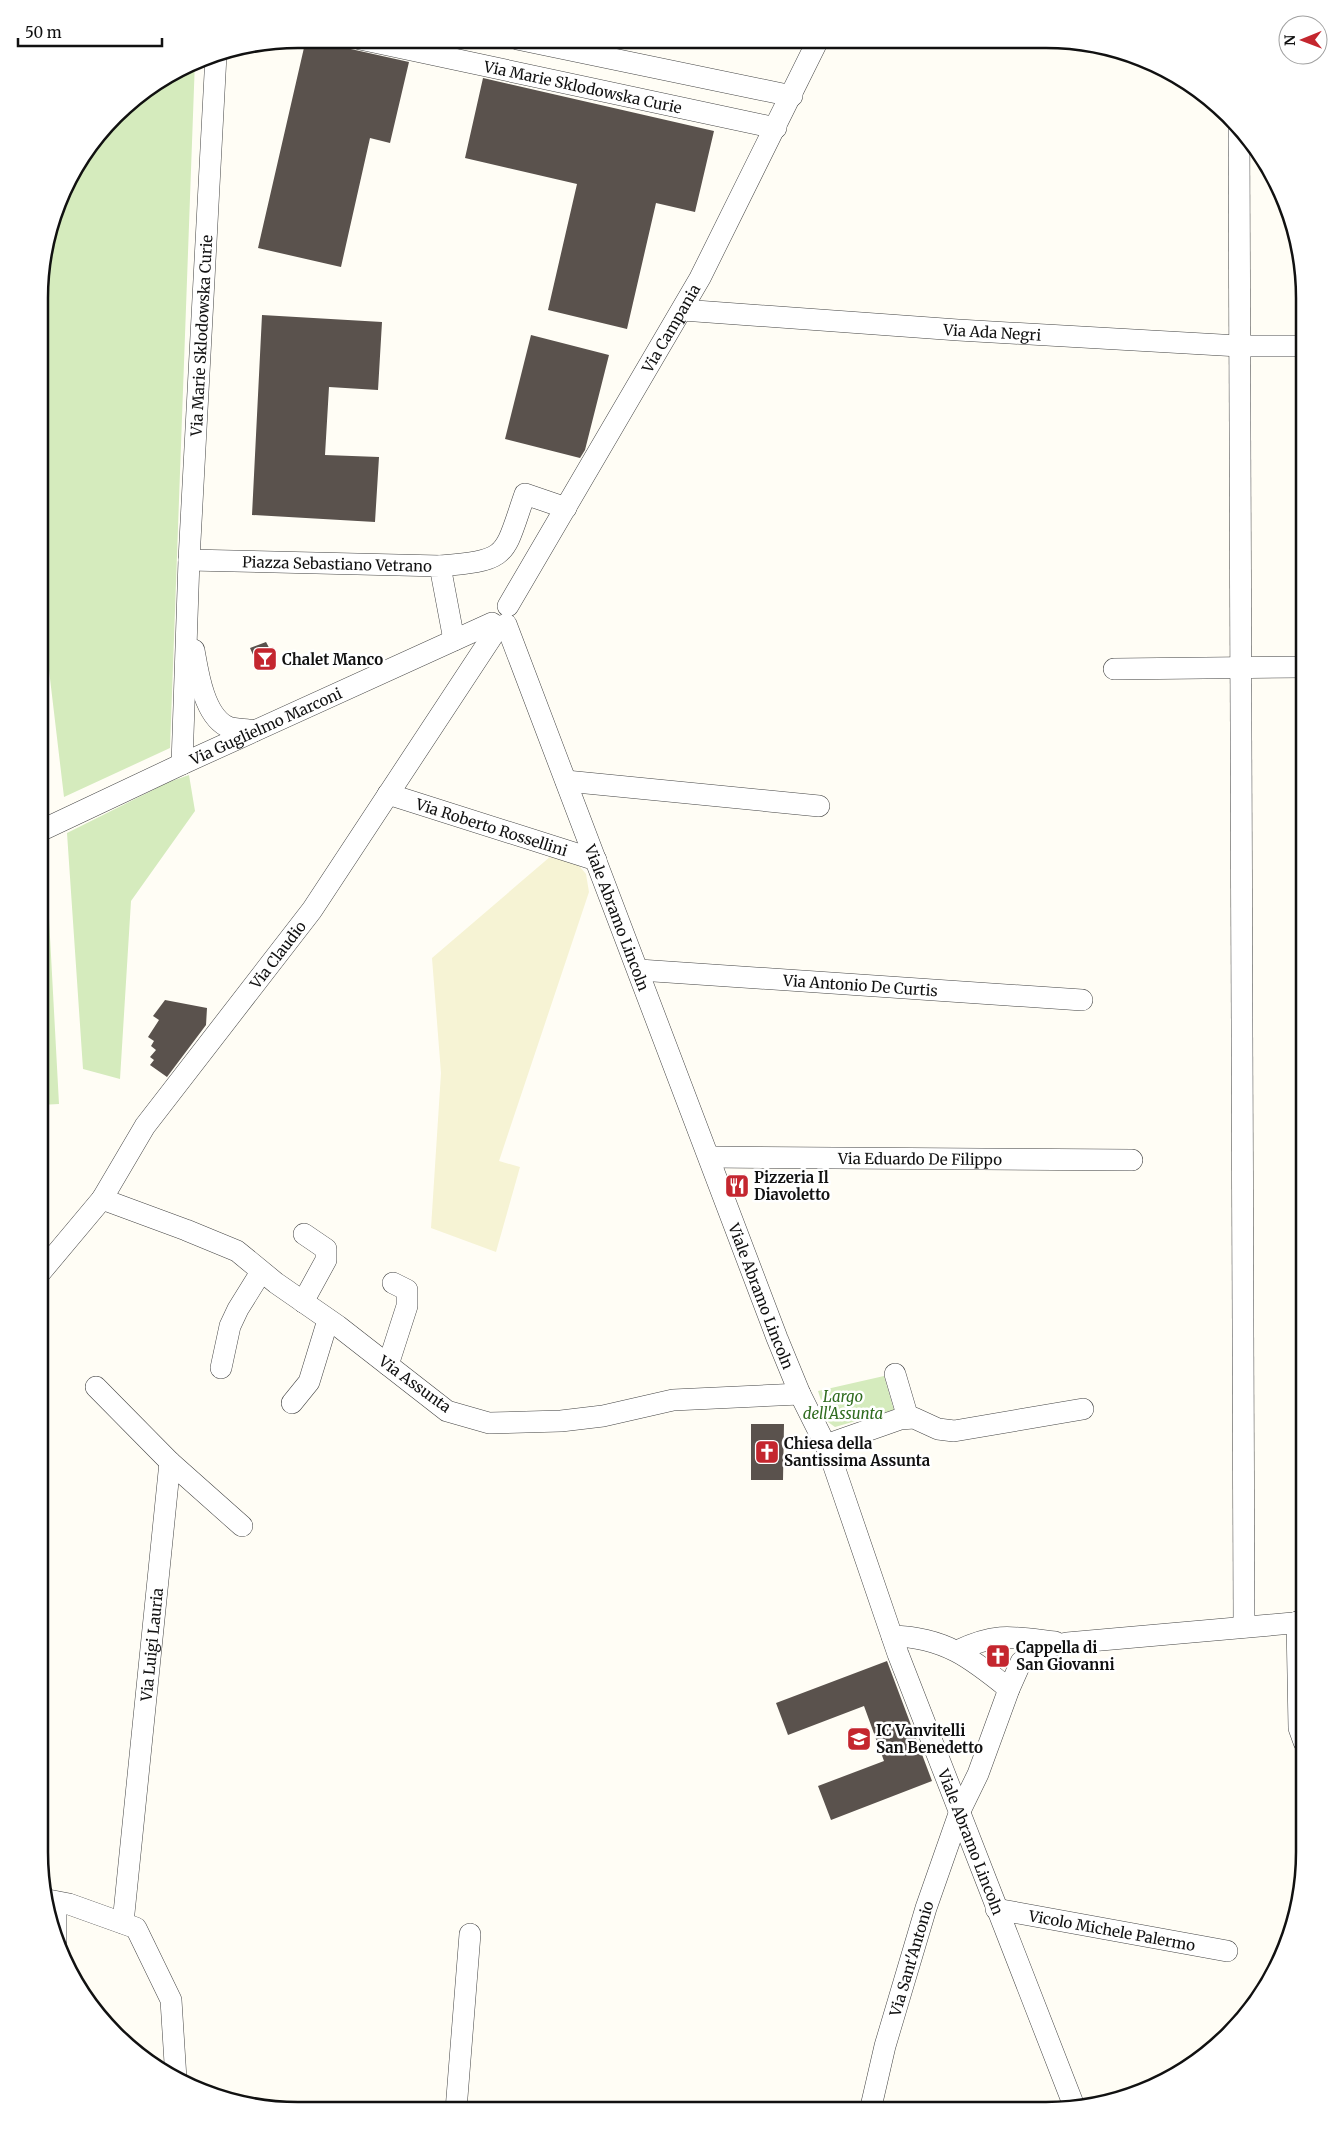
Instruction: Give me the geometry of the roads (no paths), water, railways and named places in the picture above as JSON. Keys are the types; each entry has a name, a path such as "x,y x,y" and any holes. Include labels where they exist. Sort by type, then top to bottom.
{"street":[{"name":"Via Marie Sklodowska Curie","path":"402,48 776,128"},
{"path":"560,48 792,96"},
{"name":"Via Campania","path":"501,620 682,310 776,128 814,48"},
{"name":"Via Marie Sklodowska Curie","path":"182,764 189,560 216,61"},
{"path":"1239,139 1244,1627"},
{"name":"Via Ada Negri","path":"682,310 902,327 1239,346 1296,346"},
{"path":"440,566 479,563 498,556 508,543 525,494 566,508"},
{"name":"Piazza Sebastiano Vetrano","path":"189,560 440,566 454,640"},
{"name":"Via Marie Sklodowska Curie","path":"187,616 199,677 209,707 226,726 254,731"},
{"name":"Via Guglielmo Marconi","path":"48,827 254,731 501,620"},
{"name":"Viale Abramo Lincoln","path":"501,620 566,781 800,1394 826,1445 892,1636 996,1909 1072,2101"},
{"name":"Via Claudio","path":"48,1263 102,1199 145,1126 312,910 501,620"},
{"path":"1114,669 1296,667"},
{"path":"566,781 819,806"},
{"name":"Via Roberto Rossellini","path":"388,794 596,860"},
{"name":"Via Antonio De Curtis","path":"639,970 1082,1000"},
{"name":"Via Eduardo De Filippo","path":"709,1157 1132,1160"},
{"name":"Via Assunta","path":"102,1199 237,1251 262,1272 447,1411 489,1423 561,1421 603,1416 672,1400 800,1394"},
{"path":"303,1302 326,1260 326,1248 304,1234"},
{"path":"221,1368 230,1326 238,1309 262,1272"},
{"path":"388,1365 407,1306 407,1290 393,1283"},
{"path":"292,1403 309,1382 328,1320"},
{"path":"895,1374 908,1418"},
{"path":"96,1387 170,1462 242,1526"},
{"path":"826,1445 900,1419 920,1420 938,1429 954,1431 1083,1409"},
{"name":"Via Luigi Lauria","path":"123,1923 170,1462"},
{"path":"957,1651 993,1637 1015,1636 1067,1644 1296,1622"},
{"path":"892,1636 918,1636 957,1651 1010,1689"},
{"name":"Via Sant'Antonio","path":"872,2102 885,2046 924,1918 960,1811 978,1774 1021,1662 1037,1649 1067,1644"},
{"path":"52,1901 136,1928 171,2000 175,2071"},
{"name":"Vicolo Michele Palermo","path":"996,1909 1227,1950"},
{"path":"457,2102 470,1934"}],"place":[{"name":"Chalet Manco","path":"265,659"},
{"name":"Pizzeria Il Diavoletto","path":"737,1186"},
{"name":"Chiesa della Santissima Assunta","path":"767,1452"},
{"name":"Cappella di San Giovanni","path":"998,1656"},
{"name":"IC Vanvitelli San Benedetto","path":"859,1739"}],"park label":[{"name":"Largo dell'Assunta","path":"843,1404"}]}
